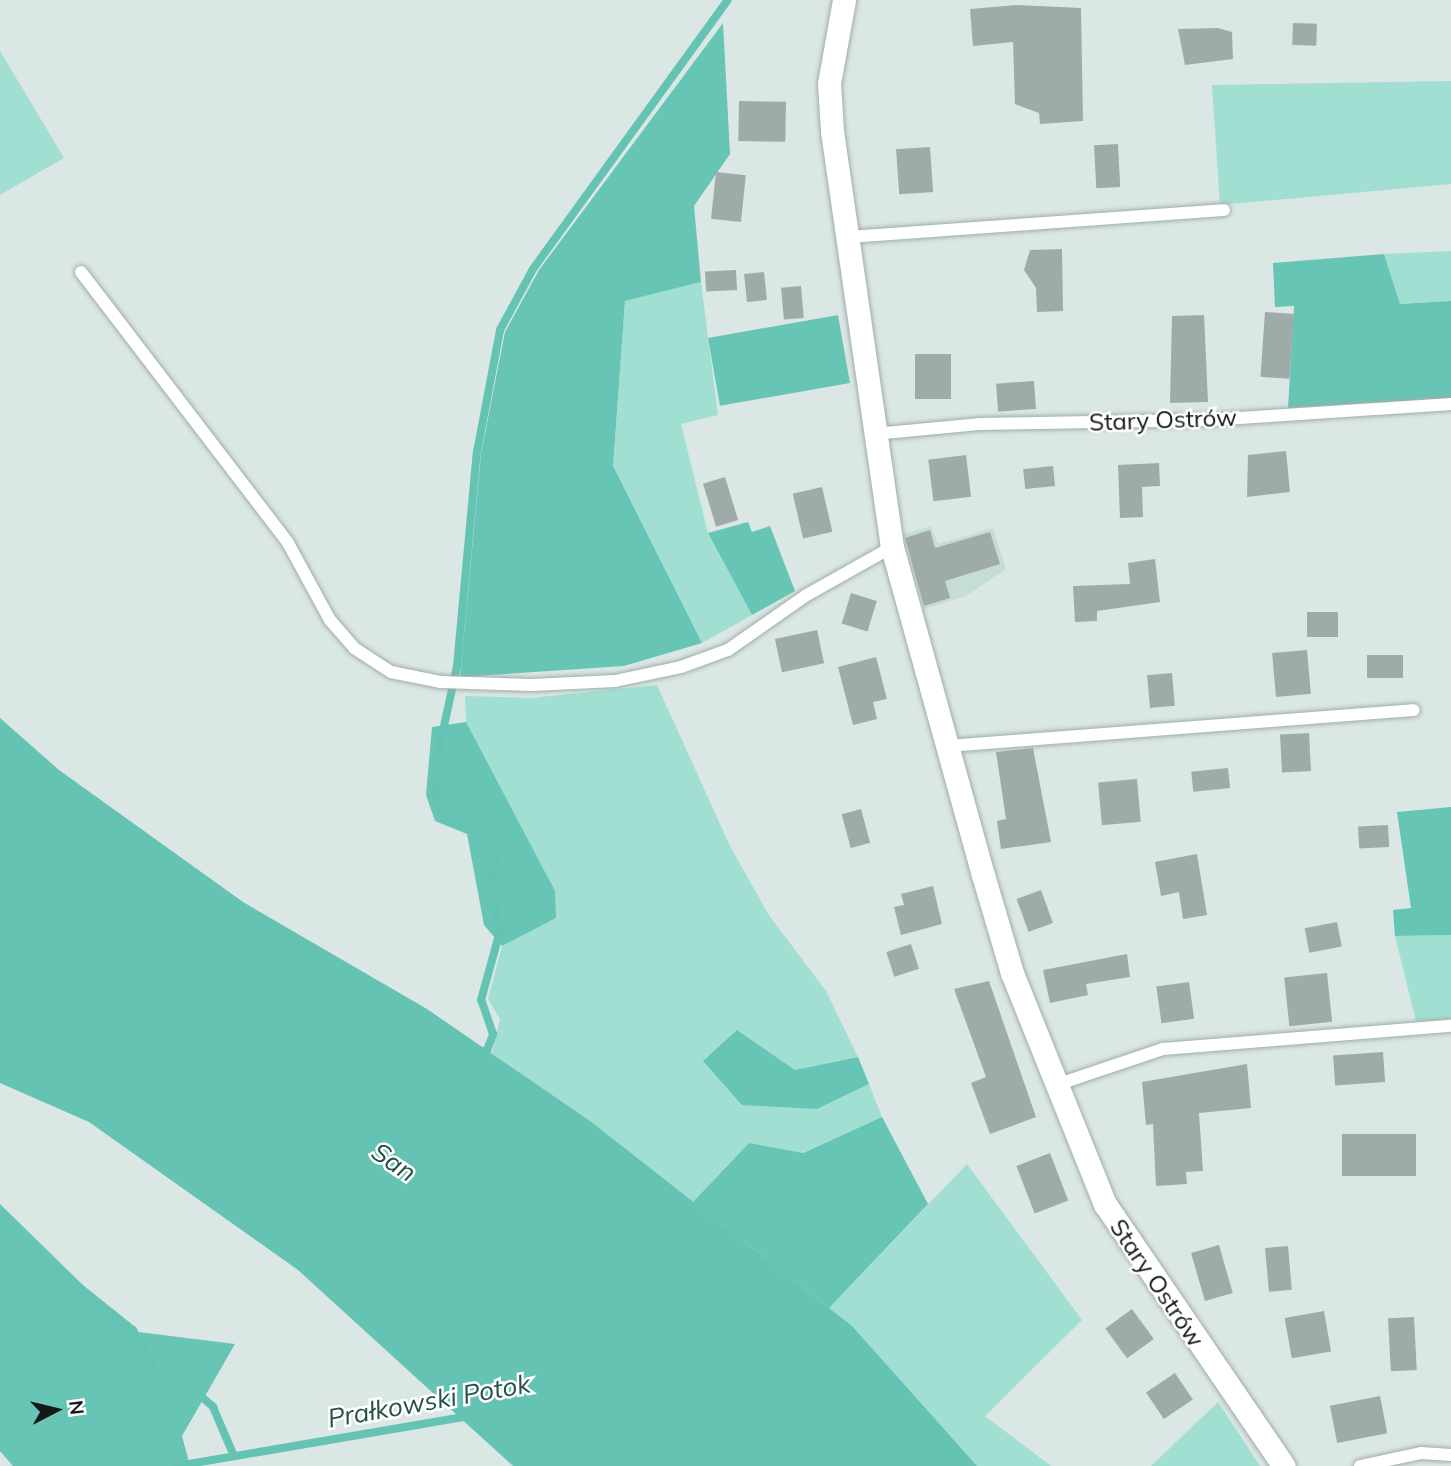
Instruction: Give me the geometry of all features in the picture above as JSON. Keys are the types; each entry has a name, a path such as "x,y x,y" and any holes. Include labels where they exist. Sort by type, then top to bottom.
{"street":[{"name":"Stary Ostrów","path":"844,0 829,83 874,434 892,547 1012,973 1105,1204 1284,1466"}],"lane":[{"path":"848,237 1224,210"},
{"path":"81,272 288,542 330,620 354,648 391,672 440,682 467,684 615,681 681,667 728,650 805,596 892,547"},
{"name":"Stary Ostrów","path":"874,434 979,424 1210,420 1451,404"},
{"path":"947,746 1414,710"},
{"path":"1056,1086 1163,1049 1451,1026"},
{"path":"1360,1466 1420,1454 1451,1455"}],"shaded area":[{"path":"723,23 730,154 694,206 701,282 625,301 613,466 702,643 624,666 460,677 481,454 505,332 539,270"},
{"path":"0,51 64,158 0,195"},
{"path":"1451,81 1451,184 1220,205 1212,85"},
{"path":"1451,251 1451,301 1400,304 1384,254"},
{"path":"1384,254 1400,304 1451,301 1451,398 1288,408 1294,306 1275,307 1273,263"},
{"path":"701,282 718,415 681,424 708,533 752,615 702,643 613,467 625,301"},
{"path":"838,315 850,383 720,406 708,338"},
{"path":"748,522 752,532 770,526 795,591 752,615 708,533"},
{"path":"931,526 938,544 993,528 1006,569 966,596 924,609 903,534"},
{"path":"657,685 730,846 768,914 826,991 858,1057 795,1070 737,1030 817,1109 869,1084 882,1117 802,1153 749,1143 693,1202 492,1053 500,1019 488,999 502,946 556,918 466,722 465,696 531,698"},
{"path":"466,722 555,891 556,918 502,946 484,925 467,834 435,821 426,795 432,727"},
{"path":"1451,807 1451,935 1395,936 1393,910 1411,908 1397,812"},
{"path":"1451,935 1451,1019 1416,1021 1395,936"},
{"path":"737,1030 795,1070 858,1057 869,1084 817,1109 742,1105 703,1061"},
{"path":"882,1117 928,1204 829,1308 693,1202 749,1143 803,1153"},
{"path":"967,1164 1082,1320 985,1416 1051,1466 977,1466 829,1308"},
{"path":"0,1204 130,1331 235,1344 182,1436 190,1466 13,1466 0,1451"},
{"path":"1218,1402 1260,1466 1151,1466"}],"water":[{"name":"San","path":"0,718 59,770 243,902 427,1009 590,1121 852,1326 977,1466 513,1466 298,1270 89,1122 0,1083"}],"building":[{"path":"1017,5 1081,8 1083,121 1040,124 1039,113 1015,104 1013,42 973,46 970,9"},
{"path":"1293,23 1317,24 1316,46 1292,45"},
{"path":"1218,28 1232,32 1233,59 1185,65 1178,29"},
{"path":"739,101 786,102 785,142 738,141"},
{"path":"1118,144 1120,187 1096,188 1094,145"},
{"path":"930,147 933,192 899,194 896,149"},
{"path":"716,172 746,175 741,222 711,219"},
{"path":"1062,249 1063,311 1037,312 1036,288 1024,270 1030,250"},
{"path":"736,270 737,290 706,292 705,272"},
{"path":"764,272 767,300 747,302 744,274"},
{"path":"801,286 804,318 784,320 781,288"},
{"path":"1265,312 1294,314 1289,379 1260,377"},
{"path":"1204,315 1208,402 1170,403 1172,316"},
{"path":"915,354 951,354 951,399 915,399"},
{"path":"1034,381 1036,409 998,412 996,384"},
{"path":"1286,451 1290,492 1247,497 1248,455"},
{"path":"966,455 971,497 933,501 928,460"},
{"path":"1159,463 1160,486 1142,487 1143,517 1120,518 1118,465"},
{"path":"1053,466 1055,486 1025,489 1023,469"},
{"path":"725,477 738,520 716,527 703,484"},
{"path":"822,487 832,532 803,539 793,494"},
{"path":"930,530 935,548 990,532 1000,564 945,581 950,598 924,606 905,538"},
{"path":"1155,559 1160,602 1097,611 1097,621 1075,622 1073,586 1130,584 1128,563"},
{"path":"851,593 877,601 867,631 842,624"},
{"path":"1307,612 1338,612 1338,637 1307,637"},
{"path":"817,630 824,663 782,672 775,639"},
{"path":"1307,650 1311,694 1276,697 1272,653"},
{"path":"1367,655 1403,655 1403,678 1367,678"},
{"path":"876,657 887,699 873,702 877,719 853,725 838,667"},
{"path":"1172,673 1175,706 1150,708 1147,675"},
{"path":"1309,733 1311,771 1282,772 1280,735"},
{"path":"1033,748 1051,842 1001,849 997,821 1006,819 996,752"},
{"path":"1228,768 1230,788 1193,792 1191,772"},
{"path":"1137,779 1141,822 1102,825 1098,782"},
{"path":"861,809 870,843 851,848 842,814"},
{"path":"1388,825 1389,847 1359,849 1358,827"},
{"path":"1197,854 1207,915 1183,919 1179,892 1161,896 1155,862"},
{"path":"933,886 942,924 901,935 894,907 904,905 901,894"},
{"path":"1041,890 1053,923 1029,932 1017,899"},
{"path":"1337,922 1342,947 1309,953 1305,928"},
{"path":"911,944 919,969 894,977 886,952"},
{"path":"1127,954 1130,977 1086,984 1088,995 1050,1003 1043,970"},
{"path":"1327,973 1332,1022 1289,1026 1284,977"},
{"path":"989,981 1036,1117 990,1134 971,1083 986,1077 954,989"},
{"path":"1189,982 1194,1019 1161,1023 1156,987"},
{"path":"1383,1052 1385,1082 1335,1085 1333,1055"},
{"path":"1247,1064 1251,1108 1199,1113 1203,1171 1186,1172 1187,1184 1156,1186 1153,1124 1146,1125 1142,1082"},
{"path":"1342,1134 1416,1134 1416,1176 1342,1176"},
{"path":"1050,1153 1068,1201 1035,1214 1016,1166"},
{"path":"1219,1245 1233,1293 1205,1301 1191,1253"},
{"path":"1288,1246 1292,1290 1269,1292 1265,1248"},
{"path":"1132,1309 1154,1339 1127,1358 1105,1328"},
{"path":"1324,1311 1331,1351 1292,1358 1285,1318"},
{"path":"1414,1317 1417,1370 1391,1371 1388,1318"},
{"path":"1175,1373 1193,1400 1164,1419 1146,1393"},
{"path":"1380,1396 1387,1433 1337,1443 1330,1406"}],"waterway":[{"path":"477,1054 487,1050 493,1034 481,1000 500,931 490,887 495,854 473,829 445,819 436,800 437,758 457,666 477,452 500,330 533,269 728,0"},
{"path":"0,1224 133,1330 159,1380 196,1392 213,1407 234,1456"},
{"name":"Prałkowski Potok","path":"177,1466 471,1416"}]}
